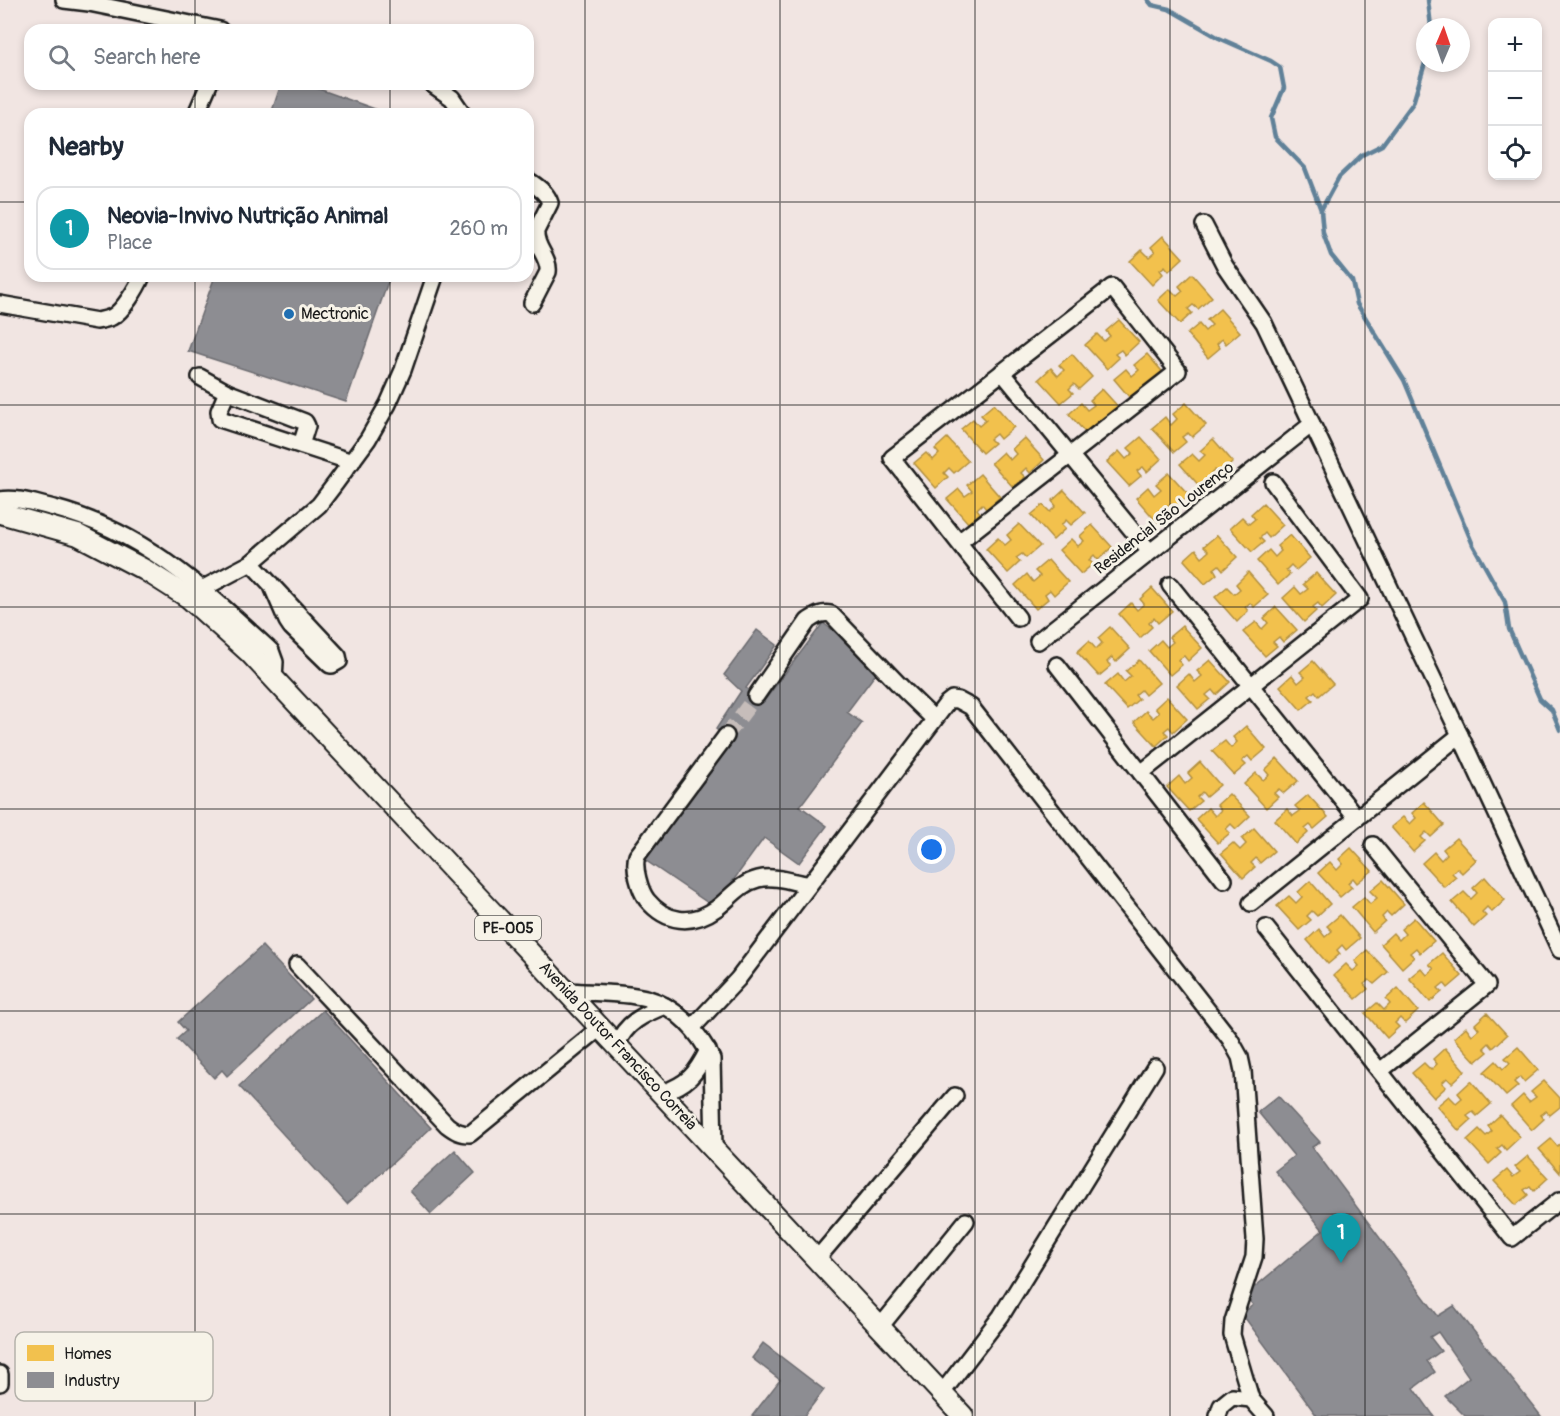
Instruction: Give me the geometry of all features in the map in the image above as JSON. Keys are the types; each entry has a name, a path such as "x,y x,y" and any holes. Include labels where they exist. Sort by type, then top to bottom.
{"main road":[{"name":"Avenida Doutor Francisco Correia","path":"0,513 78,535 145,570 196,593 230,633 963,1416"}],"street":[{"path":"64,0 191,24"},
{"path":"199,108 206,90"},
{"path":"441,90 452,98 459,108"},
{"path":"532,303 548,272 546,261 535,236 550,203 545,193 534,185"},
{"path":"1204,225 1225,266 1264,323 1560,950"},
{"path":"0,304 97,321 116,314 139,282"},
{"path":"0,500 24,500 69,512 109,528 164,559 196,593 250,563 319,505 352,462 388,404 403,370 433,282"},
{"path":"959,542 1178,370 1112,287 892,458 1018,618"},
{"path":"1002,372 1150,552"},
{"path":"200,376 227,392 305,422 307,426 301,445"},
{"path":"227,392 219,411 220,418 352,462"},
{"name":"Residencial São Lourenço","path":"1038,641 1312,424"},
{"path":"1141,773 1360,599 1273,482"},
{"path":"250,563 271,584 339,656 339,661 330,665 291,627 271,584"},
{"path":"1170,585 1357,818"},
{"path":"756,696 808,621 824,613 831,614 934,719"},
{"path":"1058,665 1224,880"},
{"path":"692,1028 738,979 946,703 952,699 971,707 1230,1039 1240,1057 1243,1071 1255,1248 1251,1269 1233,1321 1232,1335 1251,1399 1266,1416"},
{"path":"1251,903 1460,735"},
{"path":"726,736 637,855 635,860 640,885 646,898 662,915 680,920 702,917 718,908 750,882 760,879 771,878 809,885"},
{"path":"1373,845 1487,985 1380,1071"},
{"path":"1266,928 1512,1238 1560,1200"},
{"path":"297,965 447,1125 462,1134 470,1134 601,1027"},
{"path":"567,991 646,998 665,1006 683,1018 708,1050 712,1059 714,1148"},
{"path":"617,1045 620,1037 632,1022 665,1006"},
{"path":"662,1093 686,1082 698,1068 708,1050"},
{"path":"942,1393 1002,1316 1155,1067"},
{"path":"816,1260 955,1096"},
{"path":"880,1327 966,1221"},
{"path":"0,1374 0,1383"},
{"path":"1218,1416 1221,1406 1232,1396 1251,1399"}],"building: Homes":[{"path":"1163,236 1183,258 1169,271 1165,266 1160,270 1163,274 1152,285 1130,261 1142,250 1149,257 1155,252 1151,247"},
{"path":"1192,274 1212,297 1198,309 1193,305 1188,309 1192,313 1180,324 1158,300 1170,289 1177,296 1183,291 1179,286"},
{"path":"1220,309 1240,332 1226,344 1222,339 1217,344 1220,348 1208,358 1187,334 1199,324 1205,331 1212,325 1207,320"},
{"path":"1119,320 1139,342 1125,355 1121,350 1115,354 1119,358 1107,369 1085,345 1097,334 1104,341 1110,336 1106,331"},
{"path":"1072,354 1092,377 1079,389 1074,384 1069,389 1073,393 1061,403 1039,379 1051,368 1058,376 1064,370 1059,365"},
{"path":"1147,354 1167,377 1135,404 1114,379 1126,369 1132,376 1139,370 1134,365"},
{"path":"1102,389 1122,411 1108,423 1104,419 1099,423 1102,427 1090,438 1069,414 1081,403 1087,410 1094,405 1090,400"},
{"path":"1186,403 1206,425 1192,437 1188,433 1182,437 1186,442 1174,452 1152,428 1165,417 1171,425 1177,419 1173,414"},
{"path":"994,404 1014,427 1000,439 996,434 990,439 994,443 982,453 961,429 973,419 979,426 986,420 981,415"},
{"path":"1141,437 1161,459 1147,472 1143,467 1137,471 1141,476 1129,486 1107,462 1119,451 1126,459 1133,453 1128,448"},
{"path":"947,438 968,461 954,473 949,468 944,473 948,477 936,488 914,463 926,453 933,460 939,454 935,449"},
{"path":"1024,438 1044,460 1030,473 1026,468 1021,473 1025,477 1013,487 991,463 1003,452 1010,460 1016,454 1012,449"},
{"path":"1213,439 1233,462 1220,474 1215,470 1210,474 1214,478 1202,489 1180,464 1192,454 1199,461 1205,455 1200,451"},
{"path":"1169,473 1189,495 1175,508 1171,503 1166,507 1169,512 1157,522 1136,498 1148,487 1154,495 1161,489 1156,484"},
{"path":"980,474 1000,497 986,509 982,504 977,509 980,513 969,524 947,499 959,489 965,496 972,491 967,485"},
{"path":"1064,490 1085,513 1071,525 1066,520 1061,525 1065,529 1053,540 1031,515 1043,505 1050,512 1056,506 1052,501"},
{"path":"1263,503 1283,525 1269,538 1265,533 1260,538 1264,542 1252,552 1230,528 1242,517 1249,524 1255,519 1251,514"},
{"path":"1019,524 1040,546 1026,558 1022,554 1016,558 1020,562 1008,573 986,549 998,538 1005,545 1011,540 1007,535"},
{"path":"1092,525 1112,547 1098,560 1094,555 1089,560 1093,564 1081,574 1059,550 1071,539 1078,546 1084,541 1080,536"},
{"path":"1217,535 1237,557 1223,570 1219,565 1214,569 1217,574 1205,584 1184,560 1196,549 1202,557 1209,551 1204,546"},
{"path":"1290,535 1310,558 1296,570 1291,565 1286,570 1290,574 1278,585 1257,561 1269,550 1275,557 1281,551 1277,546"},
{"path":"1048,560 1068,582 1054,595 1050,590 1045,594 1048,599 1036,609 1015,585 1027,574 1033,582 1040,576 1035,571"},
{"path":"1248,572 1268,595 1254,607 1250,603 1245,607 1248,611 1237,622 1215,597 1227,587 1234,594 1240,589 1236,584"},
{"path":"1316,573 1336,595 1322,608 1318,603 1313,607 1316,611 1304,622 1283,598 1295,587 1301,594 1308,589 1303,584"},
{"path":"1152,588 1172,611 1158,623 1154,618 1149,623 1152,627 1140,638 1119,614 1131,603 1137,610 1144,604 1140,599"},
{"path":"1276,607 1297,630 1283,642 1279,637 1273,642 1277,646 1265,656 1243,632 1256,622 1262,629 1268,623 1264,618"},
{"path":"1182,626 1202,648 1188,661 1184,656 1178,660 1182,665 1170,675 1149,651 1161,640 1167,647 1173,642 1169,637"},
{"path":"1110,627 1130,649 1116,662 1112,657 1107,662 1111,666 1099,676 1077,652 1089,641 1096,649 1102,643 1098,638"},
{"path":"1139,660 1159,683 1145,695 1141,690 1135,695 1139,699 1127,709 1105,685 1118,674 1124,682 1131,676 1126,671"},
{"path":"1210,660 1230,682 1216,695 1212,690 1206,695 1210,699 1198,709 1177,685 1189,674 1195,682 1202,676 1197,671"},
{"path":"1313,661 1333,684 1319,696 1315,691 1309,696 1313,700 1301,710 1280,686 1292,675 1298,683 1305,677 1300,672"},
{"path":"1167,697 1187,719 1173,732 1169,727 1164,731 1168,735 1156,746 1134,722 1146,711 1153,718 1159,713 1155,708"},
{"path":"1246,726 1266,749 1252,761 1248,756 1242,761 1246,765 1234,775 1212,751 1225,741 1231,748 1237,742 1233,737"},
{"path":"1277,758 1298,781 1284,793 1279,789 1274,793 1278,797 1266,808 1244,784 1256,773 1263,780 1269,775 1265,770"},
{"path":"1200,762 1220,785 1206,797 1202,792 1197,797 1201,801 1189,811 1167,787 1179,776 1185,784 1192,778 1188,773"},
{"path":"1229,794 1250,816 1236,829 1231,824 1226,829 1230,833 1218,843 1196,819 1208,808 1215,816 1221,810 1217,805"},
{"path":"1308,795 1328,817 1314,829 1310,825 1305,829 1308,833 1296,844 1275,820 1287,809 1293,816 1300,811 1295,806"},
{"path":"1424,802 1444,825 1431,837 1426,832 1421,837 1425,841 1413,852 1391,827 1403,817 1410,824 1416,818 1412,813"},
{"path":"1254,828 1274,851 1260,863 1256,858 1251,863 1255,867 1243,878 1221,853 1233,843 1240,850 1246,844 1242,839"},
{"path":"1456,838 1476,860 1462,873 1457,868 1452,873 1456,877 1444,887 1422,863 1434,852 1441,860 1447,854 1443,849"},
{"path":"1351,848 1372,871 1357,883 1353,878 1348,883 1352,887 1340,897 1318,873 1330,862 1337,870 1343,864 1339,859"},
{"path":"1485,877 1505,900 1492,912 1487,907 1482,912 1486,916 1474,927 1452,902 1464,892 1471,899 1477,893 1473,888"},
{"path":"1383,880 1404,904 1391,916 1387,912 1382,917 1385,921 1373,932 1352,907 1364,897 1370,904 1377,898 1370,891"},
{"path":"1310,881 1330,904 1317,916 1312,911 1307,916 1311,920 1299,930 1277,906 1289,896 1296,903 1302,897 1298,892"},
{"path":"1340,915 1360,938 1346,950 1342,945 1337,950 1340,954 1328,964 1307,940 1319,929 1325,937 1332,931 1327,926"},
{"path":"1414,918 1434,941 1420,953 1416,948 1410,953 1414,957 1402,968 1381,944 1393,933 1399,940 1405,934 1401,929"},
{"path":"1367,950 1388,972 1374,984 1369,980 1364,984 1368,989 1356,999 1334,975 1346,964 1353,971 1359,966 1355,961"},
{"path":"1442,953 1462,976 1448,988 1444,983 1438,988 1442,992 1430,1002 1409,978 1421,968 1427,975 1434,969 1429,964"},
{"path":"1398,988 1418,1011 1405,1023 1400,1018 1395,1023 1399,1027 1387,1038 1365,1013 1377,1003 1384,1010 1390,1004 1386,999"},
{"path":"1487,1013 1507,1035 1493,1048 1489,1043 1484,1048 1488,1052 1476,1062 1454,1038 1466,1027 1472,1035 1479,1029 1475,1024"},
{"path":"1518,1047 1538,1070 1524,1082 1520,1077 1514,1082 1518,1086 1506,1096 1484,1072 1496,1061 1503,1069 1510,1063 1505,1058"},
{"path":"1445,1048 1465,1071 1452,1083 1447,1078 1442,1083 1446,1087 1434,1098 1412,1073 1424,1063 1431,1070 1437,1064 1433,1059"},
{"path":"1471,1081 1491,1104 1477,1116 1473,1112 1467,1116 1471,1120 1459,1131 1437,1106 1449,1096 1456,1103 1462,1098 1458,1093"},
{"path":"1544,1081 1560,1098 1560,1107 1550,1115 1546,1111 1541,1115 1544,1119 1532,1130 1511,1106 1523,1095 1529,1102 1536,1097 1531,1092"},
{"path":"1500,1115 1520,1137 1506,1150 1502,1145 1497,1149 1501,1153 1489,1164 1467,1140 1479,1129 1486,1136 1492,1131 1488,1126"},
{"path":"1551,1139 1557,1146 1560,1144 1560,1173 1539,1149"},
{"path":"1528,1156 1548,1178 1534,1191 1530,1186 1524,1190 1528,1195 1516,1205 1494,1181 1507,1170 1513,1177 1520,1172 1515,1167"}],"building: Industry":[{"path":"279,90 322,90 372,108 273,108"},
{"name":"Mectronic","path":"213,282 388,282 346,402 188,351"},
{"path":"823,623 862,652 877,672 847,712 862,723 800,806 827,826 799,863 764,838 714,907 645,860 729,739 716,729 741,691 724,675 757,630 777,645 746,688 764,701"},
{"path":"262,946 311,999 227,1076 222,1070 214,1078 177,1039 186,1031 178,1022"},
{"path":"323,1010 431,1128 347,1204 239,1086"},
{"path":"1278,1096 1320,1142 1312,1147 1438,1316 1454,1306 1541,1416 1465,1416 1445,1396 1469,1377 1438,1332 1430,1337 1441,1351 1427,1361 1435,1372 1414,1388 1434,1416 1317,1416 1242,1314 1253,1305 1245,1295 1323,1230 1275,1171 1294,1156 1258,1112"},
{"path":"455,1150 475,1173 431,1214 410,1191"},
{"path":"763,1343 824,1390 804,1416 752,1416 780,1380 752,1358"}],"waterway":[{"path":"1148,0 1152,5 1169,9 1219,38 1280,67 1284,88 1271,118 1275,137 1305,168 1321,210 1323,233 1331,255 1352,281 1357,304 1404,380 1473,545 1505,602 1509,629 1540,699 1552,710 1560,730"},
{"path":"1428,0 1430,18"},
{"path":"1321,210 1339,177 1362,155 1382,145 1413,103 1422,72"}],"tunnel":[{"path":"726,736 756,696"}],"place":[{"name":"Mectronic","path":"289,314"},
{"name":"Neovia-Invivo Nutrição Animal","path":"1341,1263"}]}
